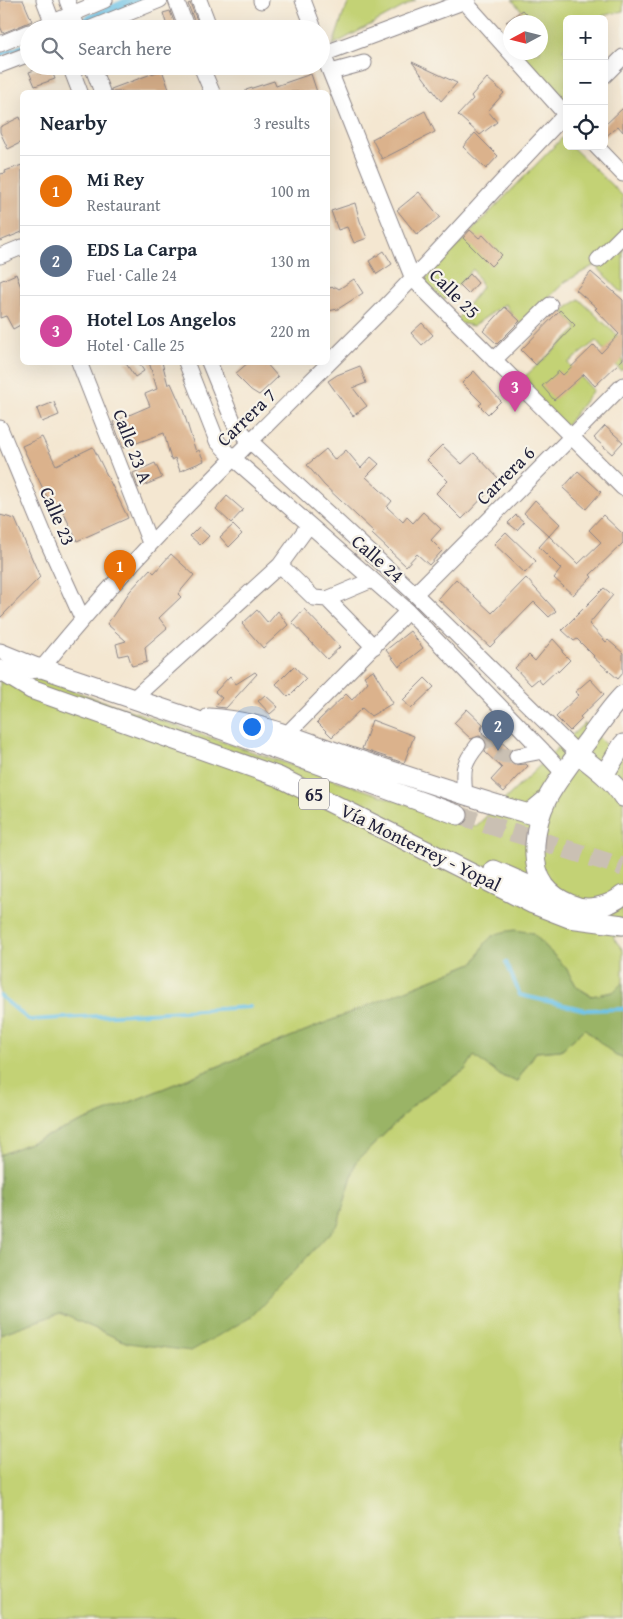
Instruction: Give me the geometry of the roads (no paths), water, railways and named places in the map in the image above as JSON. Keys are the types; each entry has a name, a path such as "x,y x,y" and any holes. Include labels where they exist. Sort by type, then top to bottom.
{"main road":[{"name":"Vía Monterrey - Yopal","path":"0,670 42,668 187,717 458,815"},
{"name":"Vía Monterrey - Yopal","path":"0,670 31,690 279,777 533,904 569,918 623,925"},
{"path":"557,898 545,886 537,871 535,852 540,816 547,799 564,774 623,695"},
{"path":"187,717 230,719 286,735 465,796 528,814 547,799"},
{"path":"604,775 623,744"},
{"path":"578,754 604,775 622,793"},
{"path":"279,777 573,906 623,914"},
{"path":"590,908 607,905 623,895"}],"street":[{"path":"44,0 52,20"},
{"path":"59,20 69,7 105,0"},
{"path":"111,20 160,0"},
{"path":"176,0 184,20"},
{"path":"199,0 207,20"},
{"path":"303,0 311,20"},
{"path":"330,48 467,1 563,112"},
{"path":"69,7 74,20"},
{"path":"0,44 20,36"},
{"path":"0,65 20,57"},
{"path":"608,72 623,57"},
{"path":"331,72 364,63"},
{"name":"Calle 25","path":"331,72 413,279 623,488"},
{"path":"73,75 79,90"},
{"path":"95,75 101,90"},
{"path":"205,75 211,90"},
{"name":"Carrera 7","path":"330,363 413,279 563,118"},
{"path":"600,150 623,174"},
{"path":"598,260 623,235"},
{"path":"0,256 20,248"},
{"path":"494,360 550,305"},
{"name":"Calle 23 A","path":"80,365 150,543"},
{"name":"Calle 24","path":"187,365 217,440 233,458 408,611 564,774"},
{"name":"Calle 24","path":"210,365 234,423 251,442 416,594 578,754"},
{"name":"Carrera 7","path":"42,668 82,618 150,543 328,365"},
{"name":"Carrera 6","path":"416,594 623,385"},
{"name":"Calle 23","path":"0,428 44,534 82,618"},
{"path":"132,699 280,565 309,524"},
{"path":"280,565 314,598 327,599 372,580"},
{"path":"327,599 374,647"},
{"path":"286,735 408,611"},
{"path":"0,651 42,668"},
{"path":"490,730 505,711"},
{"path":"465,796 463,770 468,757 478,745"},
{"path":"518,756 543,751"}],"waterway":[{"path":"91,20 136,0"},
{"path":"0,55 20,47"},
{"path":"506,962 520,995 586,1010 623,1009"},
{"path":"0,996 29,1020 250,1007"}],"tunnel":[{"path":"488,733 491,746 496,753 504,756 517,756"},
{"path":"458,815 623,867"}],"place":[{"name":"Hotel Los Angelos","path":"515,412"},
{"name":"Mi Rey","path":"120,591"},
{"name":"EDS La Carpa","path":"498,751"}]}
